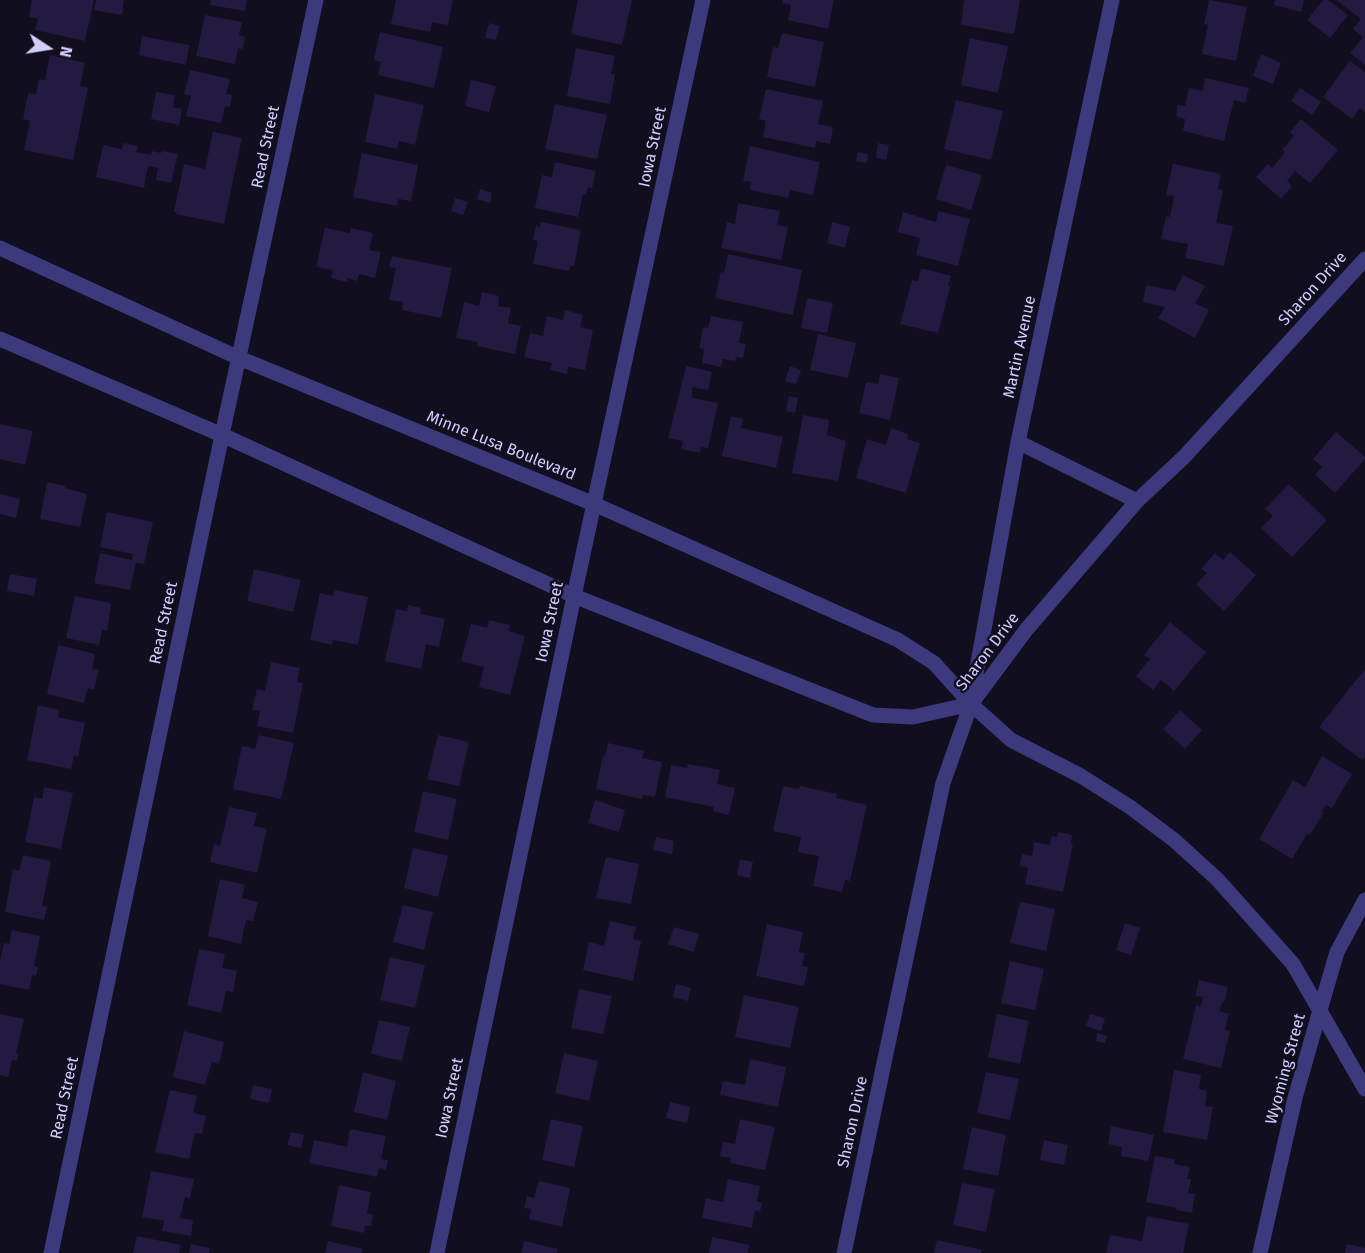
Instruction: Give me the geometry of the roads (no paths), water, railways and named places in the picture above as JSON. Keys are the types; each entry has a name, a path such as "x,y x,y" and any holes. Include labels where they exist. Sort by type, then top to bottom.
{"street":[{"name":"Read Street","path":"51,1253 222,435 316,0"},
{"name":"Iowa Street","path":"436,1253 574,596 703,0"},
{"name":"Martin Avenue","path":"971,704 1018,442 1112,0"},
{"name":"Minne Lusa Boulevard","path":"0,248 239,358 594,504 898,640 934,663 971,704 1011,740 1081,776 1130,807 1180,845 1217,879 1293,964 1365,1089"},
{"name":"Sharon Drive","path":"844,1253 944,783 971,704 1026,630 1137,501 1184,457 1365,259"},
{"path":"0,339 222,435 574,596 873,715 913,717 971,704"},
{"path":"1018,442 1137,501"},
{"name":"Wyoming Street","path":"1260,1253 1295,1098 1337,952 1365,900"}]}
